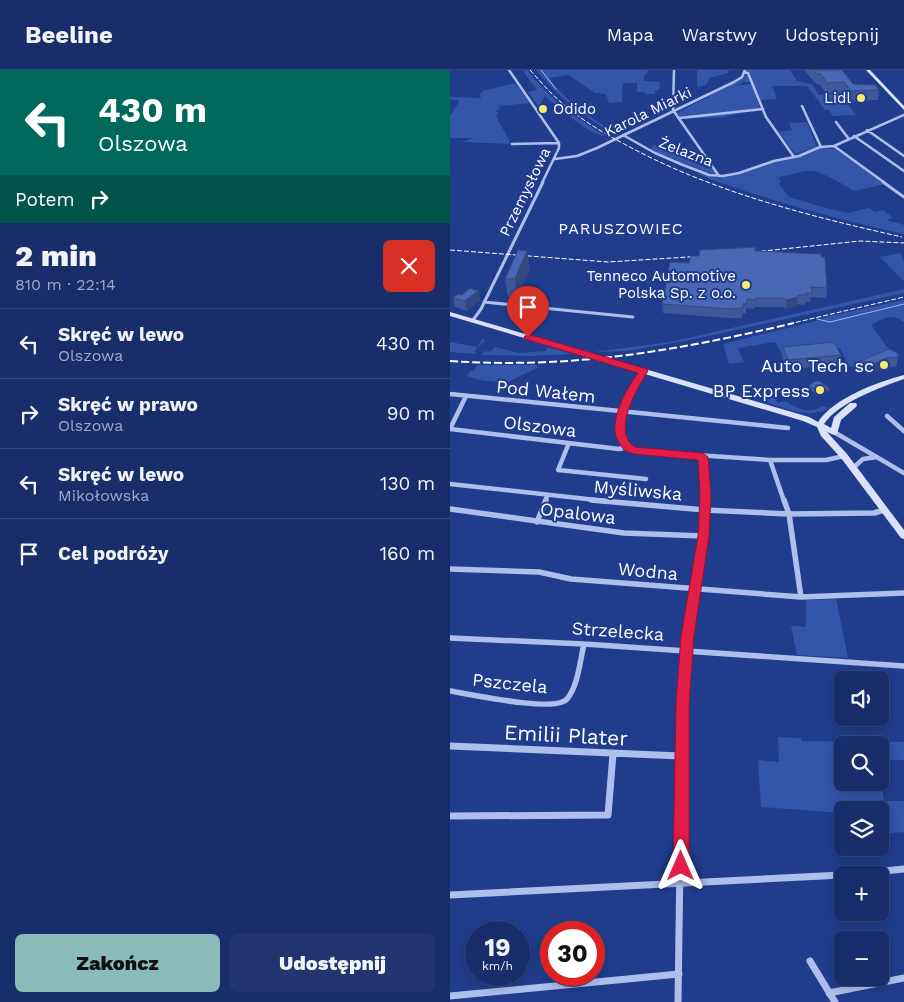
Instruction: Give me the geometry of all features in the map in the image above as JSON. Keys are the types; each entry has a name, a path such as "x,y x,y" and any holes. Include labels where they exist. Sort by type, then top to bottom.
{"main road":[{"path":"868,70 903,107"},
{"path":"450,314 722,396 735,398 834,432"},
{"path":"821,428 825,418 847,402 865,391 904,376"},
{"path":"844,456 834,432 839,416 878,386"},
{"path":"821,428 904,536"}],"street":[{"name":"Przemysłowa","path":"473,320 478,316 559,150 559,143 509,70"},
{"path":"674,70 674,112 680,118 717,176 734,174 774,160 821,147 834,146 848,138 904,115"},
{"path":"744,71 749,74 762,109 794,156"},
{"name":"Karola Miarki","path":"555,159 590,152 734,82 742,77 744,71"},
{"path":"802,106 821,147"},
{"path":"680,118 762,109"},
{"path":"836,122 848,138"},
{"path":"867,130 904,156"},
{"name":"Żelazna","path":"623,135 664,157 717,176"},
{"path":"854,136 904,170"},
{"path":"512,144 559,143"},
{"path":"834,146 904,197"},
{"path":"484,302 559,312 633,317"},
{"path":"627,448 619,432 622,413 631,392 644,371"},
{"name":"Pod Wałem","path":"450,394 622,413 788,428"},
{"path":"450,429 466,396"},
{"path":"887,416 904,431"},
{"name":"Olszowa","path":"450,429 569,444 619,449 627,448 634,451 703,457 826,460 844,456"},
{"path":"834,432 904,473"},
{"path":"569,444 558,470 646,480"},
{"path":"678,1002 681,884 680,756 686,651 705,510 703,457"},
{"path":"853,468 863,459 878,457"},
{"path":"770,460 789,514 802,597"},
{"name":"Myśliwska","path":"450,484 547,496 705,510 789,514 874,513 884,510"},
{"path":"538,522 547,496"},
{"name":"Opalowa","path":"450,509 624,532 703,536"},
{"name":"Wodna","path":"450,569 539,572 571,579 802,597 904,594"},
{"name":"Strzelecka","path":"450,638 584,644 904,666"},
{"name":"Pszczela","path":"450,692 519,703 561,703 568,697 574,686 584,644"},
{"name":"Emilii Plater","path":"450,746 680,756"},
{"path":"450,816 608,815 614,754"},
{"path":"889,870 904,869"},
{"path":"450,895 834,876"},
{"path":"810,961 835,1002"},
{"path":"450,996 679,974"},
{"path":"829,992 904,978"}],"shaded area":[{"path":"527,70 544,90 563,107 606,136 592,132 545,96 539,107 528,92 537,90 523,71"},
{"path":"536,70 649,70 644,76 644,81 660,82 659,90 655,90 655,94 645,94 645,92 637,92 637,83 623,83 622,102 609,103 606,94 595,93 569,75 549,78 570,101 614,132 612,132 616,136 573,106"},
{"path":"697,70 729,70 728,73 710,78 706,85 697,87"},
{"path":"748,70 790,70 797,81 812,84 819,95 853,92 842,95 856,115 833,116 829,110 825,110 807,86 772,86 777,99 759,100"},
{"path":"747,74 751,82 743,82 735,86 752,84 760,109 723,117 682,119 677,113 733,84"},
{"path":"516,84 530,103 500,106 499,110 495,110 498,113 496,116 511,144 462,142 473,138 450,138 450,116 459,102 450,99 450,97 481,98 480,94 483,91"},
{"path":"807,122 817,147 795,154 779,132 792,130 789,123"},
{"path":"655,145 707,168 711,167 716,174 707,173 652,150 651,147"},
{"path":"820,148 835,149 885,184 854,191 821,173 809,171 778,177 781,181 779,184 789,197 829,209 849,213 869,208 875,212 883,210 893,218 887,220 904,225 904,234 800,208 698,174 709,175 722,180 719,177 731,176"},
{"path":"900,253 904,261 904,281 880,257"},
{"path":"904,289 904,293 695,339 627,351 594,352 670,342"},
{"path":"904,300 904,322 891,317 871,325 892,354 872,364 861,367 849,366 840,348 782,354 775,342 738,348 744,362 729,364 723,344 830,316"},
{"path":"483,339 485,340 476,349 475,354 450,352 450,342 477,347"},
{"path":"495,347 519,353 546,351 548,347 573,354 529,356 482,355 484,351 490,352"},
{"path":"477,365 537,365 539,367 506,383 480,380 467,376 470,371 474,371"},
{"path":"764,398 778,398 776,401 778,403 784,401 807,410 817,409 822,406 829,408 814,413 798,412 765,402"},
{"path":"836,599 848,658 797,655 791,626 806,627 806,600"},
{"path":"778,737 801,738 802,741 834,741 834,791 882,791 884,801 834,801 834,812 761,807 758,760 779,762"},
{"path":"889,742 904,742 904,760 889,760"},
{"path":"889,801 904,801 904,832 889,833"}],"building":[{"path":"813,70 842,70 853,84 875,85 879,90 851,91 844,82 827,83 821,74 817,74"},
{"name":"Tenneco Automotive Polska Sp. z o.o.","path":"755,247 755,251 821,254 821,257 825,257 827,288 811,287 812,293 798,295 798,297 786,300 784,298 747,299 746,304 743,304 743,308 729,309 662,304 670,262 689,263 691,256 699,256 700,250"},
{"path":"518,250 527,251 515,279 505,279"},
{"path":"470,288 478,291 465,301 453,298 458,294 462,295"},
{"path":"834,342 841,355 788,360 783,347"},
{"path":"889,349 898,353 898,357 887,358 870,365 863,360"},
{"path":"816,381 821,382 830,389 818,392 809,385"}],"waterway":[{"path":"541,70 556,89"},
{"path":"817,319 830,322 904,304"}],"railway":[{"path":"530,70 553,95 577,115 611,137 660,162 694,177 762,201 902,237"},
{"path":"754,252 860,241 904,243"},
{"path":"450,250 608,262 704,256"},
{"path":"789,324 904,297"},
{"path":"450,361 539,362 624,356 707,342 794,323"}],"place":[{"name":"Lidl","path":"861,98"},
{"name":"Odido","path":"543,109"},
{"name":"Tenneco Automotive Polska Sp. z o.o.","path":"746,285"},
{"name":"Auto Tech sc","path":"884,365"},
{"name":"BP Express","path":"820,390"}],"district":[{"name":"PARUSZOWIEC","path":"621,228"}],"route":[{"path":"528,337 644,371 635,383 622,413 619,432 624,443 629,449 634,451 703,457 705,495 703,536 686,651 682,704 680,756 681,866"}]}
